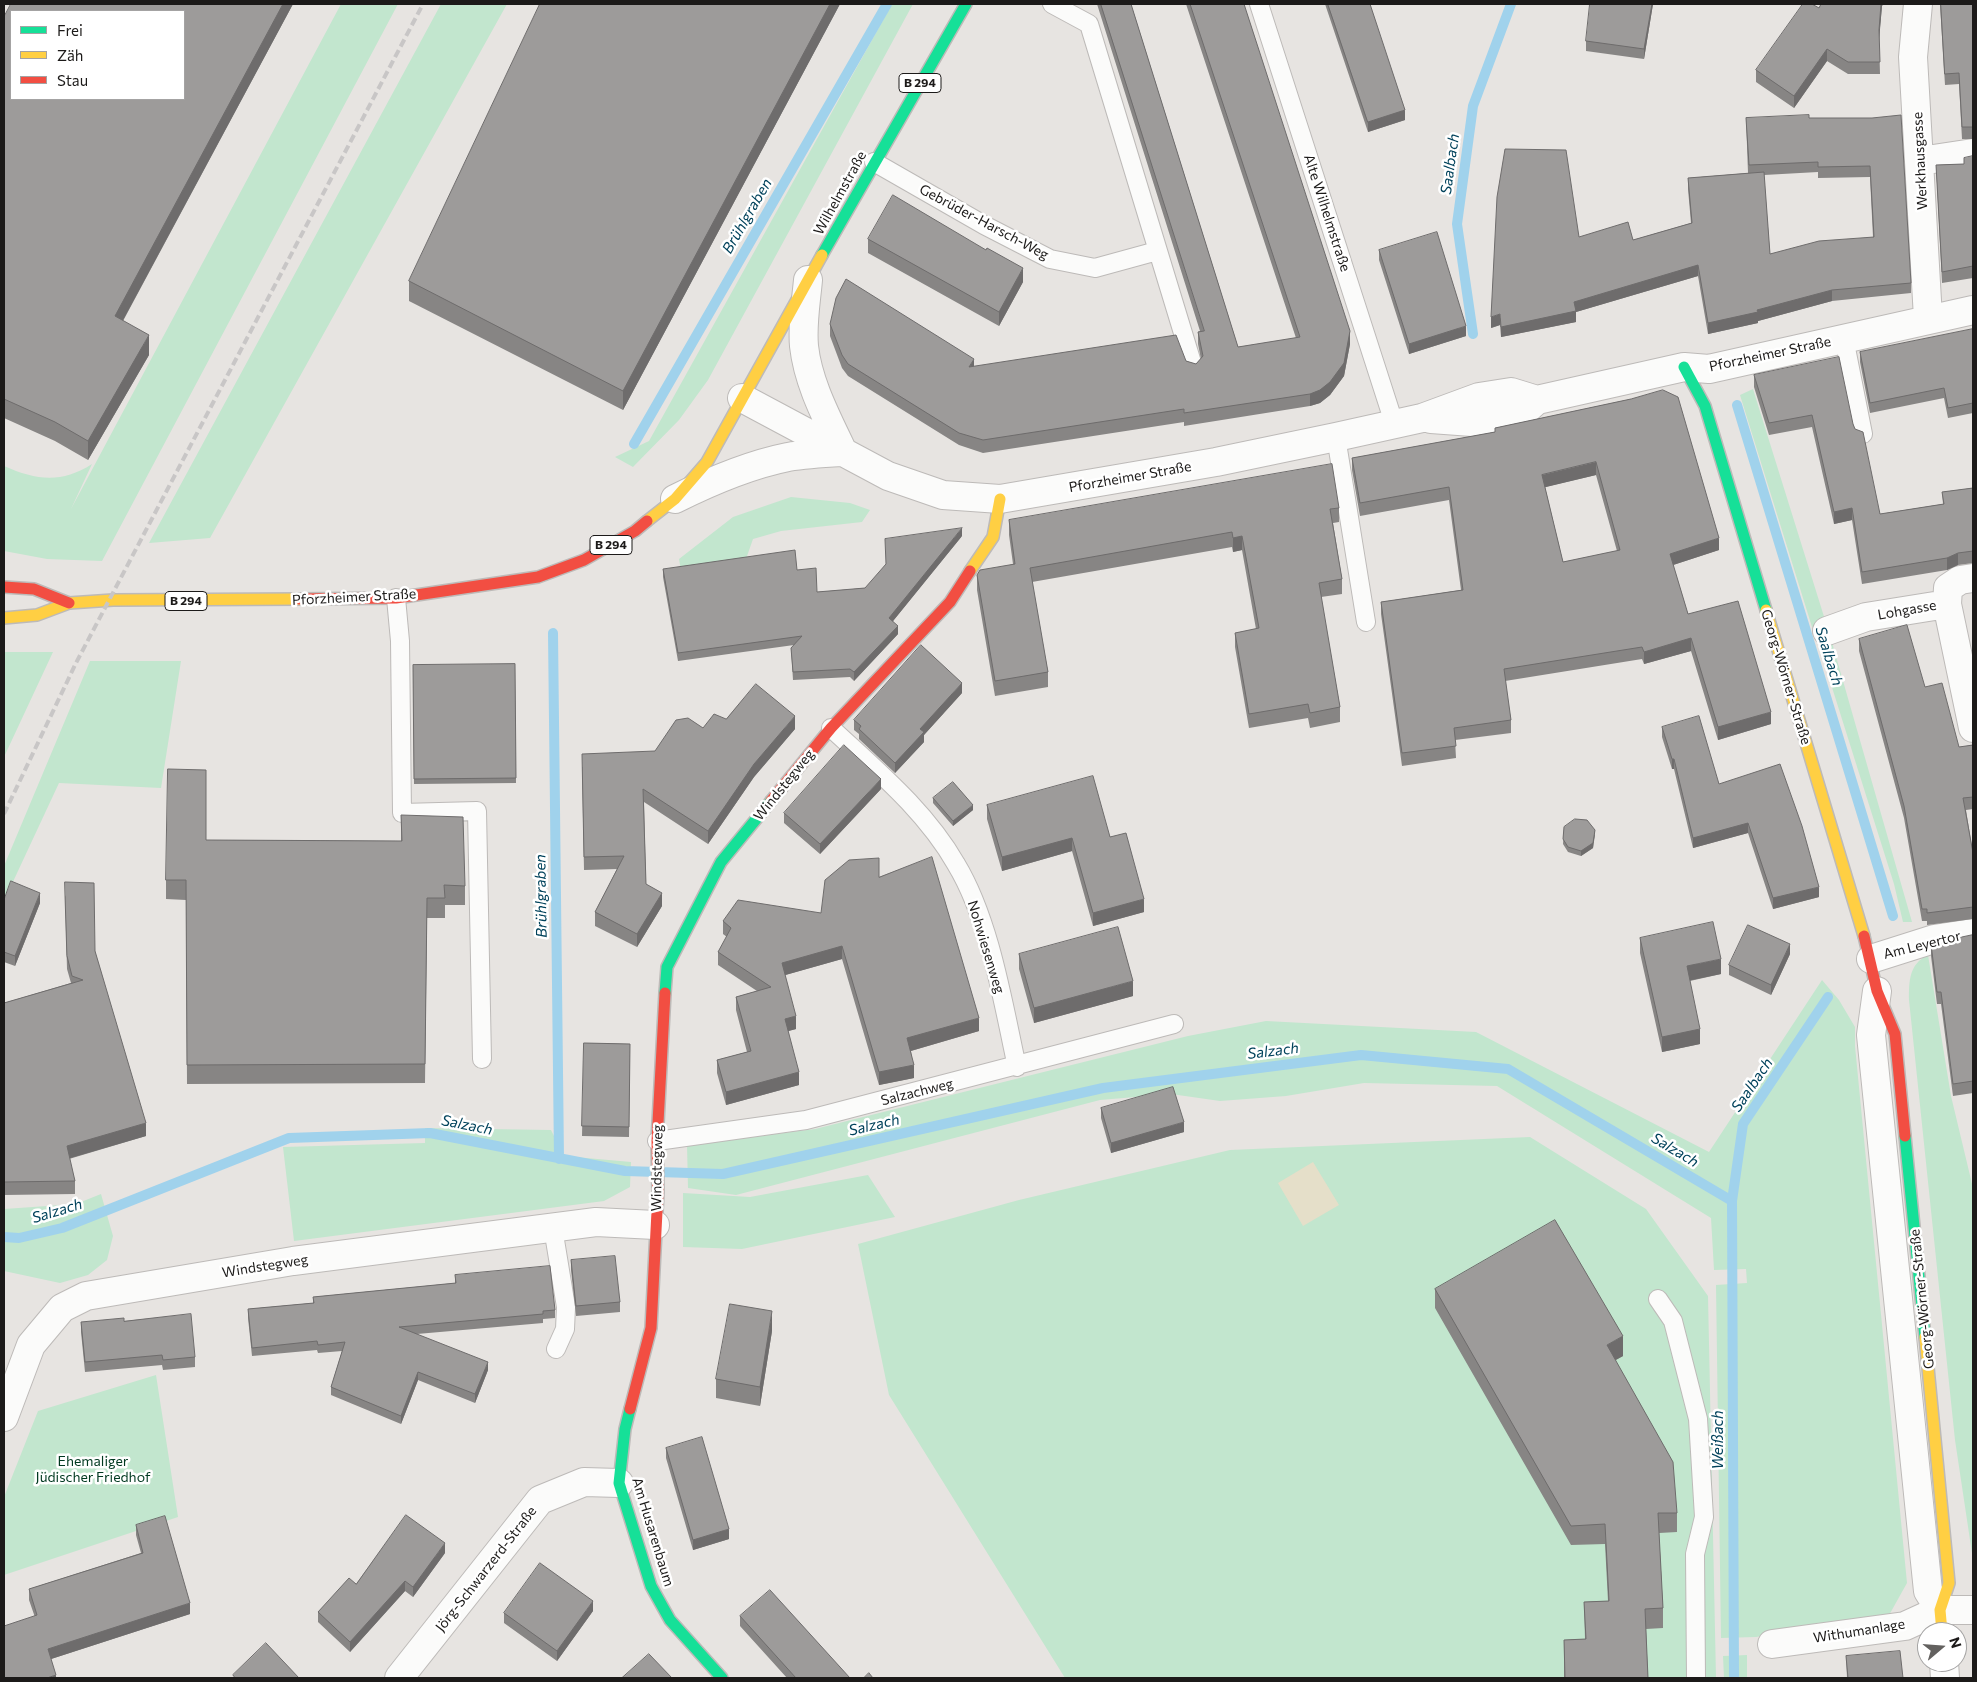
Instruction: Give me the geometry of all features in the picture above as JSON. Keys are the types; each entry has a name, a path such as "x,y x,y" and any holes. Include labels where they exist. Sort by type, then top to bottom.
{"street":[{"name":"Wilhelmstraße","path":"742,398 874,162 966,4"},
{"name":"Werkhausgasse","path":"1918,4 1913,57 1928,318"},
{"path":"1920,161 1973,153"},
{"path":"808,280 804,318 806,355 810,374 822,408 842,452"},
{"name":"Pforzheimer Straße","path":"4,587 34,589 70,602 396,598 538,576 584,560 635,531 675,499 707,462 742,398 888,476 943,494 1000,499 1216,462 1422,418 1486,424 1518,417 1537,400 1684,367 1709,368 1928,318 1973,310"},
{"name":"Georg-Wörner-Straße","path":"1684,367 1705,406 1871,959 1877,991 1871,1035 1928,1591 1941,1621"},
{"name":"Pforzheimer Straße","path":"675,499 718,478 765,463 790,457 842,452"},
{"name":"Windstegweg","path":"4,1417 31,1345 62,1308 86,1296 293,1261 596,1222 655,1225 658,1192 657,1146 667,968 721,862 831,728 950,602 992,537 1000,499"},
{"name":"Lohgasse","path":"1826,631 1866,618 1947,604 1948,588 1960,580 1973,578"},
{"name":"Pforzheimer Straße","path":"4,618 37,615 70,602"},
{"path":"1947,604 1973,728"},
{"name":"Am Leyertor","path":"1871,959 1934,939 1973,933"},
{"name":"Am Husarenbaum","path":"655,1225 651,1328 625,1429 619,1483 651,1586 670,1620 722,1678"},
{"name":"Jörg-Schwarzerd-Straße","path":"399,1678 540,1500 584,1482 619,1483"},
{"name":"Withumanlage","path":"1772,1644 1941,1621 1973,1610"}],"lane":[{"path":"1052,4 1089,24 1193,366"},
{"name":"Alte Wilhelmstraße","path":"1259,4 1394,423"},
{"name":"Gebrüder-Harsch-Weg","path":"874,162 984,225 1050,259 1095,268 1157,251"},
{"path":"1844,338 1863,434"},
{"path":"1336,437 1366,622"},
{"path":"396,598 400,641 402,813 477,811 482,1059"},
{"name":"Nohwiesenweg","path":"831,728 899,792 936,833 957,865 976,906 998,983 1017,1067"},
{"name":"Salzachweg","path":"657,1146 806,1120 1017,1067 1174,1024"},
{"path":"553,1228 566,1307 565,1329 556,1349"},
{"path":"1658,1299 1673,1321 1698,1419 1704,1517 1695,1554 1696,1678"}],"green space":[{"path":"341,4 398,4 102,561 47,559 4,551 4,466 38,477 48,478 70,475 92,464 71,509"},
{"path":"441,4 507,4 210,538 149,543"},
{"path":"892,4 913,4 708,380 679,420 633,467 615,457 649,441"},
{"path":"1753,389 1826,623 1812,627 1740,395"},
{"path":"791,497 850,503 870,510 862,522 781,531 753,539 746,559 681,571 679,559 733,517"},
{"path":"1831,639 1912,922 1903,922 1894,884 1818,643"},
{"path":"4,652 53,652 4,757"},
{"path":"90,661 181,661 161,788 59,783 4,901 4,866"},
{"path":"1928,955 1951,1096 1973,1188 1973,1560 1955,1440 1909,1000 1911,974 1917,963"},
{"path":"1822,980 1839,1000 1855,1027 1855,1046 1907,1583 1888,1617 1756,1637 1721,1638 1716,1285 1747,1283 1746,1269 1714,1270 1711,1218 1497,1086 1364,1083 1286,1096 1220,1101 1171,1094 1100,1100 736,1195 688,1188 687,1145 815,1129 1188,1036 1266,1021 1476,1032 1709,1152"},
{"path":"425,1128 551,1130 564,1156 631,1162 630,1187 604,1201 294,1241 283,1147 425,1143"},
{"path":"1530,1137 1646,1209 1708,1296 1716,1678 1065,1678 889,1395 858,1244 1019,1200 1230,1150"},
{"path":"868,1175 895,1217 742,1249 683,1247 683,1193 750,1197"},
{"path":"101,1194 113,1236 107,1260 88,1275 60,1283 4,1271 4,1209 76,1204"},
{"name":"Ehemaliger Jüdischer Friedhof","path":"156,1375 178,1517 4,1575 4,1497 38,1411"},
{"path":"1747,1655 1747,1678 1724,1678 1723,1656"}],"sand":[{"path":"1313,1162 1339,1205 1303,1226 1278,1183"}],"building":[{"path":"11,4 283,4 115,316 149,335 88,441 55,422 4,399 4,17"},
{"path":"540,4 830,4 623,391 409,281"},
{"path":"1101,4 1131,4 1238,347 1300,337 1190,4 1244,4 1350,331 1344,363 1330,382 1320,390 1310,394 1184,413 1184,409 983,440 959,433 848,364 842,355 830,324 836,298 846,279 974,359 969,367 1176,335 1186,361 1196,364 1203,356 1198,332 1204,331"},
{"path":"1328,4 1370,4 1405,110 1368,122"},
{"path":"1590,4 1652,4 1644,49 1586,41"},
{"path":"1803,4 1812,4 1819,8 1821,4 1881,4 1879,30 1880,62 1848,62 1827,49 1794,96 1756,70"},
{"path":"1941,4 1973,4 1973,127 1962,127 1959,73 1945,74"},
{"path":"1809,115 1809,118 1872,118 1901,115 1911,283 1832,290 1757,310 1758,312 1708,323 1698,265 1574,302 1576,311 1501,327 1500,314 1491,317 1497,197 1505,149 1566,150 1579,237 1628,222 1633,240 1692,223 1688,178 1764,172 1770,254 1819,241 1874,237 1870,166 1818,167 1818,162 1749,165 1746,118"},
{"path":"1973,156 1973,266 1942,272 1936,165 1964,164 1964,158"},
{"path":"893,195 986,250 987,248 1023,268 999,312 868,239"},
{"path":"1437,232 1466,326 1409,344 1379,250"},
{"path":"1973,329 1973,403 1948,408 1944,388 1870,403 1860,352"},
{"path":"1839,357 1853,424 1855,429 1863,432 1880,514 1944,504 1942,492 1973,488 1973,551 1958,553 1947,558 1862,572 1852,508 1834,512 1812,415 1769,423 1754,375"},
{"path":"1663,390 1678,397 1719,538 1670,554 1688,614 1738,601 1771,712 1718,727 1691,638 1644,652 1642,647 1504,669 1511,720 1454,728 1456,746 1402,753 1381,602 1463,590 1449,487 1360,503 1352,458 1495,432 1495,428 1631,399","holes":["1596,462 1620,550 1563,562 1542,475"]},
{"path":"1332,464 1339,508 1330,509 1342,579 1319,583 1340,707 1310,713 1308,704 1249,714 1235,633 1259,628 1242,536 1233,538 1232,532 1030,568 1048,672 995,681 977,575 980,570 1015,564 1009,520"},
{"path":"962,528 889,618 898,626 854,672 850,669 793,672 791,648 802,636 678,653 663,569 795,550 797,570 816,568 817,592 865,588 886,564 885,539"},
{"path":"1907,625 1925,687 1942,683 1959,747 1973,745 1973,797 1963,798 1973,853 1973,907 1927,913 1927,909 1922,909 1904,806 1859,639"},
{"path":"921,645 962,683 920,729 924,732 895,763 859,729 861,726 854,720"},
{"path":"515,664 516,778 414,779 413,665"},
{"path":"756,684 795,716 754,764 708,831 643,789 646,884 662,893 637,934 595,912 624,856 584,857 582,754 655,751 676,720 688,718 703,728 714,714 726,719"},
{"path":"1699,716 1719,784 1780,764 1802,826 1819,887 1773,898 1748,823 1693,838 1674,759 1672,759 1662,727"},
{"path":"844,745 881,779 820,844 784,813"},
{"path":"168,769 206,770 206,840 402,841 401,815 463,817 465,886 444,885 445,898 427,898 425,1064 187,1065 186,880 166,880"},
{"path":"1093,776 1110,837 1126,833 1144,899 1093,913 1072,838 1002,857 987,805"},
{"path":"953,782 973,805 953,821 933,798"},
{"path":"1575,819 1587,820 1595,830 1593,843 1581,851 1568,847 1563,839 1564,827"},
{"path":"932,857 979,1018 907,1038 914,1065 879,1072 842,946 782,963 796,1016 785,1019 799,1072 726,1092 717,1060 751,1051 736,997 771,987 718,952 731,928 723,921 738,900 821,913 825,880 849,860 879,858 879,877"},
{"path":"11,881 40,893 15,956 4,952 4,900"},
{"path":"65,882 94,883 95,951 146,1123 67,1146 75,1181 4,1182 4,1003 83,980 72,976 67,956"},
{"path":"1713,922 1721,959 1687,966 1700,1029 1662,1037 1640,938"},
{"path":"1748,925 1790,944 1771,985 1729,965"},
{"path":"1118,927 1133,981 1034,1008 1019,954"},
{"path":"1973,935 1973,1081 1953,1084 1941,992 1937,992 1931,944"},
{"path":"584,1043 630,1044 629,1127 582,1126"},
{"path":"1173,1087 1184,1122 1111,1143 1101,1108"},
{"path":"1555,1220 1623,1336 1607,1345 1673,1462 1677,1513 1658,1513 1663,1608 1645,1609 1648,1678 1565,1678 1564,1640 1586,1639 1584,1602 1609,1601 1605,1524 1571,1526 1435,1289"},
{"path":"615,1256 620,1302 576,1306 571,1260"},
{"path":"550,1266 555,1310 543,1311 543,1314 399,1327 488,1362 475,1394 418,1372 401,1416 331,1387 345,1342 318,1345 317,1341 252,1348 248,1309 314,1303 313,1297 456,1283 455,1275"},
{"path":"730,1304 772,1311 760,1387 716,1379"},
{"path":"191,1314 195,1357 163,1360 162,1355 85,1362 81,1322 124,1318 124,1321"},
{"path":"702,1437 729,1529 693,1540 666,1448"},
{"path":"406,1515 445,1543 413,1587 405,1581 350,1642 318,1612 349,1578 356,1584"},
{"path":"165,1516 190,1603 48,1649 56,1675 47,1678 4,1678 4,1626 37,1615 29,1589 143,1553 136,1525"},
{"path":"540,1563 593,1601 557,1651 504,1613"},
{"path":"770,1590 850,1678 796,1678 740,1616"},
{"path":"266,1643 299,1678 235,1678 233,1675"},
{"path":"1900,1651 1903,1678 1848,1678 1846,1656"},
{"path":"649,1654 672,1678 622,1678"},
{"path":"869,1673 873,1678 864,1678"}],"waterway":[{"name":"Brühlgraben","path":"634,444 887,4"},
{"name":"Saalbach","path":"1473,334 1457,224 1473,106 1511,4"},
{"name":"Saalbach","path":"1737,405 1893,916"},
{"name":"Brühlgraben","path":"553,633 559,1159"},
{"name":"Weißach","path":"1734,1678 1732,1201 1743,1124 1828,997"},
{"name":"Salzach","path":"4,1237 19,1238 62,1228 289,1138 430,1133 625,1171 723,1174 1103,1088 1361,1055 1508,1069 1732,1201"}],"railway":[{"path":"4,814 76,663 423,4"}],"traffic: fast":[{"path":"822,255 966,4"},
{"path":"1684,367 1705,406 1766,610"},
{"path":"665,993 667,967 721,862 771,801"},
{"path":"1905,1136 1925,1337"},
{"path":"630,1409 625,1429 619,1483 651,1586 670,1620 722,1678"}],"traffic: slow":[{"path":"647,521 675,499 707,462 822,255"},
{"path":"970,571 993,537 1000,499"},
{"path":"4,618 37,615 69,603 113,600 300,599"},
{"path":"1766,610 1864,936"},
{"path":"1925,1337 1949,1583 1940,1610 1941,1622"}],"traffic: jam":[{"path":"300,599 396,598 538,577 584,560 635,531 647,521"},
{"path":"771,801 831,728 950,602 970,571"},
{"path":"4,587 34,589 69,603"},
{"path":"1864,936 1877,991 1895,1034 1905,1136"},
{"path":"630,1409 651,1328 658,1192 657,1141 665,993"}]}
